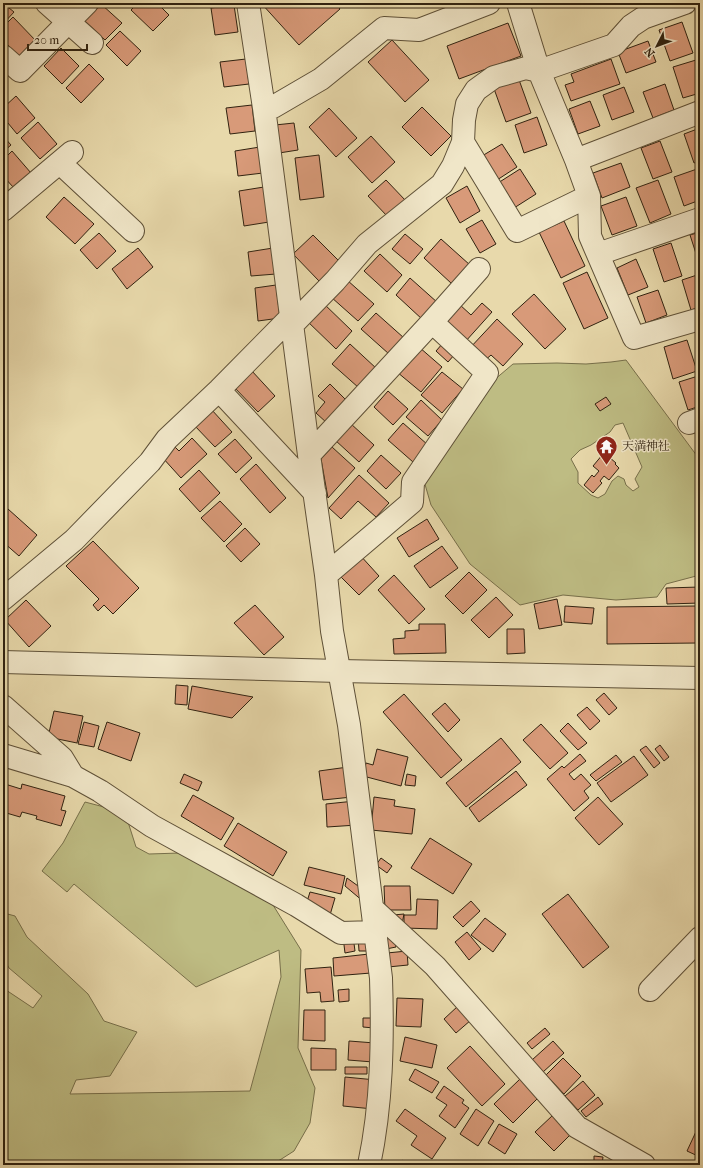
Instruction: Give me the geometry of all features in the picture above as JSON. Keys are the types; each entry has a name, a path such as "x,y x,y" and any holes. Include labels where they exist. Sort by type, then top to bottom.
{"street":[{"path":"47,3 92,43"},
{"path":"3,56 20,71 87,3"},
{"path":"248,3 264,108 309,455 316,493 332,631 349,725 381,978 382,1016 378,1113 369,1165"},
{"path":"264,108 273,107 321,79 384,28 419,30 489,3"},
{"path":"518,3 539,71 576,160 589,196 590,236 634,338 700,319"},
{"path":"3,599 74,540 150,462 167,439 335,281 367,244 442,184 453,166 462,142 467,104 476,90 494,77 526,68 539,71 614,45 631,26 643,18 685,3 700,10"},
{"path":"576,160 700,112"},
{"path":"462,142 517,231 589,196"},
{"path":"3,210 66,157 133,231"},
{"path":"598,254 700,218"},
{"path":"309,455 479,270"},
{"path":"326,575 412,502 413,482 487,373 432,322"},
{"path":"219,390 316,493"},
{"path":"3,662 339,671 700,678"},
{"path":"3,706 62,758 73,776"},
{"path":"3,755 73,776 100,791 152,826 296,906 340,933 376,932"},
{"path":"373,909 435,966 577,1127 644,1165"},
{"path":"650,990 700,938"}],"shaded area":[{"path":"626,360 700,460 700,575 666,584 657,597 616,600 563,595 520,605 470,564 431,505 424,481 487,386 513,364 586,364","holes":["623,423 642,467 635,479 639,487 633,491 626,485 624,479 618,476 612,481 605,494 598,498 591,495 578,483 578,472 571,459 580,450 591,445 610,432 615,425"]},
{"path":"85,802 104,807 128,822 136,847 149,854 180,853 273,905 301,950 298,1048 315,1088 310,1123 294,1151 272,1165 3,1165 3,988 33,1008 42,996 9,968 3,957 4,913 15,916 27,937 88,994 104,1021 137,1032 110,1076 76,1080 70,1094 250,1091 281,977 279,950 196,987 74,884 67,892 42,871 63,843"}],"building":[{"path":"3,3 14,12 3,24"},
{"path":"138,3 157,3 169,15 153,31 131,10"},
{"path":"261,3 335,3 340,9 299,45"},
{"path":"101,4 122,23 105,40 85,21"},
{"path":"234,5 238,32 215,35 211,8"},
{"path":"13,17 37,42 21,58 3,40 3,27"},
{"path":"682,22 693,53 670,61 659,30"},
{"path":"508,23 521,56 459,79 447,46"},
{"path":"120,31 141,51 127,66 106,45"},
{"path":"392,40 429,80 405,102 368,62"},
{"path":"648,41 656,62 626,73 618,52"},
{"path":"61,48 79,66 62,84 44,66"},
{"path":"246,59 249,84 224,87 220,62"},
{"path":"611,59 620,84 571,101 565,85 574,82 571,74"},
{"path":"696,60 700,72 700,93 683,98 673,67"},
{"path":"89,64 104,79 81,103 66,88"},
{"path":"518,77 531,113 506,122 493,86"},
{"path":"665,84 674,110 653,118 643,92"},
{"path":"624,87 634,112 612,120 603,95"},
{"path":"16,96 35,118 17,134 3,117 3,108"},
{"path":"590,101 600,126 578,134 569,109"},
{"path":"252,105 255,131 230,134 226,108"},
{"path":"422,107 451,136 431,156 402,127"},
{"path":"329,108 357,138 336,157 309,127"},
{"path":"537,117 547,145 524,153 515,125"},
{"path":"38,122 57,144 40,159 21,138"},
{"path":"294,123 298,150 279,153 275,125"},
{"path":"700,128 700,161 694,163 684,134"},
{"path":"3,136 11,145 3,152"},
{"path":"371,136 395,162 372,183 348,157"},
{"path":"660,141 672,172 653,179 641,148"},
{"path":"502,144 517,167 497,180 482,156"},
{"path":"260,147 263,173 238,176 235,151"},
{"path":"12,151 31,173 14,188 3,176 3,160"},
{"path":"319,155 324,197 300,200 295,158"},
{"path":"621,163 630,187 602,198 593,173"},
{"path":"520,169 536,194 514,208 498,183"},
{"path":"697,169 700,177 700,200 684,206 674,177"},
{"path":"386,180 406,201 388,217 368,196"},
{"path":"658,180 671,214 650,223 636,188"},
{"path":"467,186 480,211 460,223 446,198"},
{"path":"264,187 269,222 244,226 239,191"},
{"path":"64,197 94,224 75,244 46,217"},
{"path":"626,197 637,226 612,235 601,206"},
{"path":"482,220 496,244 480,253 466,229"},
{"path":"564,221 585,266 561,278 539,232"},
{"path":"700,232 700,266 690,235"},
{"path":"99,233 116,251 97,269 80,250"},
{"path":"405,234 423,249 410,264 392,249"},
{"path":"313,235 339,261 319,281 293,254"},
{"path":"441,239 470,265 452,284 424,258"},
{"path":"671,243 682,276 664,282 653,249"},
{"path":"138,248 153,267 127,289 112,269"},
{"path":"273,248 276,274 251,276 248,252"},
{"path":"380,254 402,275 387,292 364,271"},
{"path":"636,259 648,287 628,295 617,268"},
{"path":"587,272 608,318 584,329 563,283"},
{"path":"700,274 700,307 691,310 682,280"},
{"path":"410,278 438,303 423,320 396,295"},
{"path":"347,280 374,304 358,321 331,297"},
{"path":"276,285 280,318 258,321 255,288"},
{"path":"658,290 667,315 646,323 637,297"},
{"path":"534,294 566,329 545,349 512,314"},
{"path":"321,301 352,331 336,349 305,319"},
{"path":"482,303 492,312 465,342 443,321 459,304 471,315"},
{"path":"376,313 404,338 389,354 361,329"},
{"path":"497,319 523,344 503,366 491,355 483,362 469,349"},
{"path":"687,340 697,371 673,379 664,347"},
{"path":"443,343 455,354 448,362 436,351"},
{"path":"350,344 377,369 359,388 332,364"},
{"path":"419,347 442,367 421,392 397,372"},
{"path":"251,370 275,396 258,412 233,386"},
{"path":"442,372 463,389 442,413 421,395"},
{"path":"698,376 700,381 700,406 688,410 679,382"},
{"path":"330,384 347,401 327,423 316,413 325,402 318,396"},
{"path":"388,391 408,409 393,425 374,407"},
{"path":"606,397 611,404 600,411 595,404"},
{"path":"421,400 442,420 428,436 406,417"},
{"path":"211,409 232,432 215,447 194,425"},
{"path":"350,423 374,445 359,462 335,440"},
{"path":"403,423 428,445 413,462 388,440"},
{"path":"192,438 207,454 181,478 162,457 174,446 179,451"},
{"path":"235,439 252,458 236,473 218,454"},
{"path":"332,447 355,468 328,498 321,459"},
{"path":"603,454 608,459 609,457 616,463 615,464 619,468 609,480 604,476 600,481 602,483 593,493 584,485 592,475 594,477 599,471 593,466"},
{"path":"381,455 401,473 386,489 367,471"},
{"path":"256,464 286,498 270,513 240,479"},
{"path":"199,470 220,493 200,512 179,489"},
{"path":"359,475 389,503 376,517 358,501 341,519 329,508"},
{"path":"220,501 242,524 224,542 201,518"},
{"path":"8,509 37,535 19,556 3,542 3,514"},
{"path":"427,519 439,539 409,557 397,538"},
{"path":"245,528 260,544 241,562 226,546"},
{"path":"93,541 139,588 113,614 104,605 98,611 93,605 99,599 66,566"},
{"path":"442,546 458,568 430,588 414,566"},
{"path":"359,554 379,576 359,595 338,574"},
{"path":"469,572 487,590 463,614 445,596"},
{"path":"394,575 425,609 409,624 378,590"},
{"path":"700,587 700,603 667,604 666,588"},
{"path":"496,597 513,615 489,638 471,620"},
{"path":"557,599 562,625 539,629 534,604"},
{"path":"26,600 51,626 29,647 5,620"},
{"path":"255,605 284,637 264,655 234,623"},
{"path":"565,606 594,608 592,624 564,622"},
{"path":"697,606 697,643 607,644 607,607"},
{"path":"419,624 445,624 446,653 394,654 393,639 405,638 405,631 419,630"},
{"path":"507,629 524,629 525,653 507,654"},
{"path":"176,685 188,686 187,705 175,704"},
{"path":"192,686 253,697 232,718 188,709"},
{"path":"604,693 617,708 609,715 596,700"},
{"path":"404,694 462,760 441,778 383,712"},
{"path":"445,703 460,720 448,732 432,714"},
{"path":"587,707 600,721 590,730 577,715"},
{"path":"54,711 83,716 77,743 48,737"},
{"path":"84,722 99,726 94,747 78,744"},
{"path":"107,722 140,733 131,761 98,749"},
{"path":"568,723 587,743 578,750 560,731"},
{"path":"541,724 568,753 550,769 523,740"},
{"path":"501,738 521,762 466,807 446,783"},
{"path":"660,745 669,757 664,761 655,749"},
{"path":"646,746 660,763 654,768 640,750"},
{"path":"377,749 408,757 401,786 363,776 366,763 373,765"},
{"path":"580,754 586,761 569,774 574,780 581,774 591,785 584,791 589,798 574,811 547,779 562,766 564,768"},
{"path":"616,755 622,762 596,781 590,775"},
{"path":"634,756 648,775 611,802 597,783"},
{"path":"348,767 352,797 323,800 319,771"},
{"path":"516,771 527,785 479,822 469,808"},
{"path":"184,774 202,782 198,791 180,783"},
{"path":"407,774 416,776 415,786 405,785"},
{"path":"5,784 21,789 22,784 65,796 61,810 66,811 61,826 36,819 37,816 22,812 20,817 3,812 3,792"},
{"path":"193,795 234,818 221,840 181,816"},
{"path":"374,797 395,800 394,806 415,809 412,834 371,830"},
{"path":"598,797 623,824 599,845 575,818"},
{"path":"355,801 357,825 327,827 326,804"},
{"path":"238,823 287,852 273,876 224,846"},
{"path":"430,838 472,864 453,894 411,868"},
{"path":"381,858 392,866 387,873 376,865"},
{"path":"309,867 345,876 341,894 304,885"},
{"path":"347,878 365,891 364,902 345,886"},
{"path":"384,886 410,886 411,910 385,910"},
{"path":"310,892 335,898 330,915 305,908"},
{"path":"568,894 609,947 583,968 542,914"},
{"path":"417,899 438,900 437,929 404,928 404,915 416,915"},
{"path":"471,901 480,911 463,927 453,917"},
{"path":"404,914 401,929 383,916"},
{"path":"485,918 506,934 493,952 471,935"},
{"path":"467,932 481,949 469,960 455,942"},
{"path":"393,934 396,947 386,949 383,936"},
{"path":"367,935 368,951 359,951 358,936"},
{"path":"353,936 355,951 345,953 343,937"},
{"path":"407,951 408,965 388,967 387,953"},
{"path":"369,954 371,973 334,976 333,958"},
{"path":"331,967 334,1001 321,1002 320,992 307,993 305,969"},
{"path":"349,989 349,1001 339,1002 338,990"},
{"path":"397,998 423,999 421,1027 396,1026"},
{"path":"458,1006 471,1020 456,1033 444,1019"},
{"path":"304,1010 325,1010 325,1041 303,1040"},
{"path":"363,1018 375,1018 374,1028 363,1027"},
{"path":"545,1028 550,1034 532,1049 527,1043"},
{"path":"405,1037 437,1045 432,1068 400,1061"},
{"path":"349,1041 375,1043 373,1062 348,1060"},
{"path":"553,1041 564,1053 543,1072 532,1060"},
{"path":"470,1046 505,1084 482,1106 447,1068"},
{"path":"311,1048 336,1049 336,1070 311,1070"},
{"path":"563,1058 581,1076 564,1094 546,1075"},
{"path":"345,1067 367,1067 367,1074 345,1074"},
{"path":"415,1069 439,1082 432,1093 409,1080"},
{"path":"345,1077 376,1080 373,1109 343,1106"},
{"path":"520,1079 538,1098 513,1123 494,1104"},
{"path":"583,1081 595,1095 578,1110 565,1096"},
{"path":"444,1086 464,1100 462,1103 469,1108 455,1128 439,1116 447,1105 436,1098"},
{"path":"598,1097 603,1104 586,1117 581,1111"},
{"path":"405,1109 446,1138 432,1159 411,1145 417,1136 396,1121"},
{"path":"476,1109 494,1121 478,1146 460,1134"},
{"path":"553,1115 571,1134 554,1151 535,1132"},
{"path":"700,1123 700,1157 687,1151"},
{"path":"499,1124 517,1134 505,1154 488,1143"},
{"path":"594,1156 603,1157 602,1165 594,1164"},
{"path":"403,1160 406,1165 397,1165"},
{"path":"422,1160 426,1165 416,1165"},
{"path":"581,1161 587,1165 577,1165"}],"place":[{"name":"天満神社","path":"606,466"}]}
